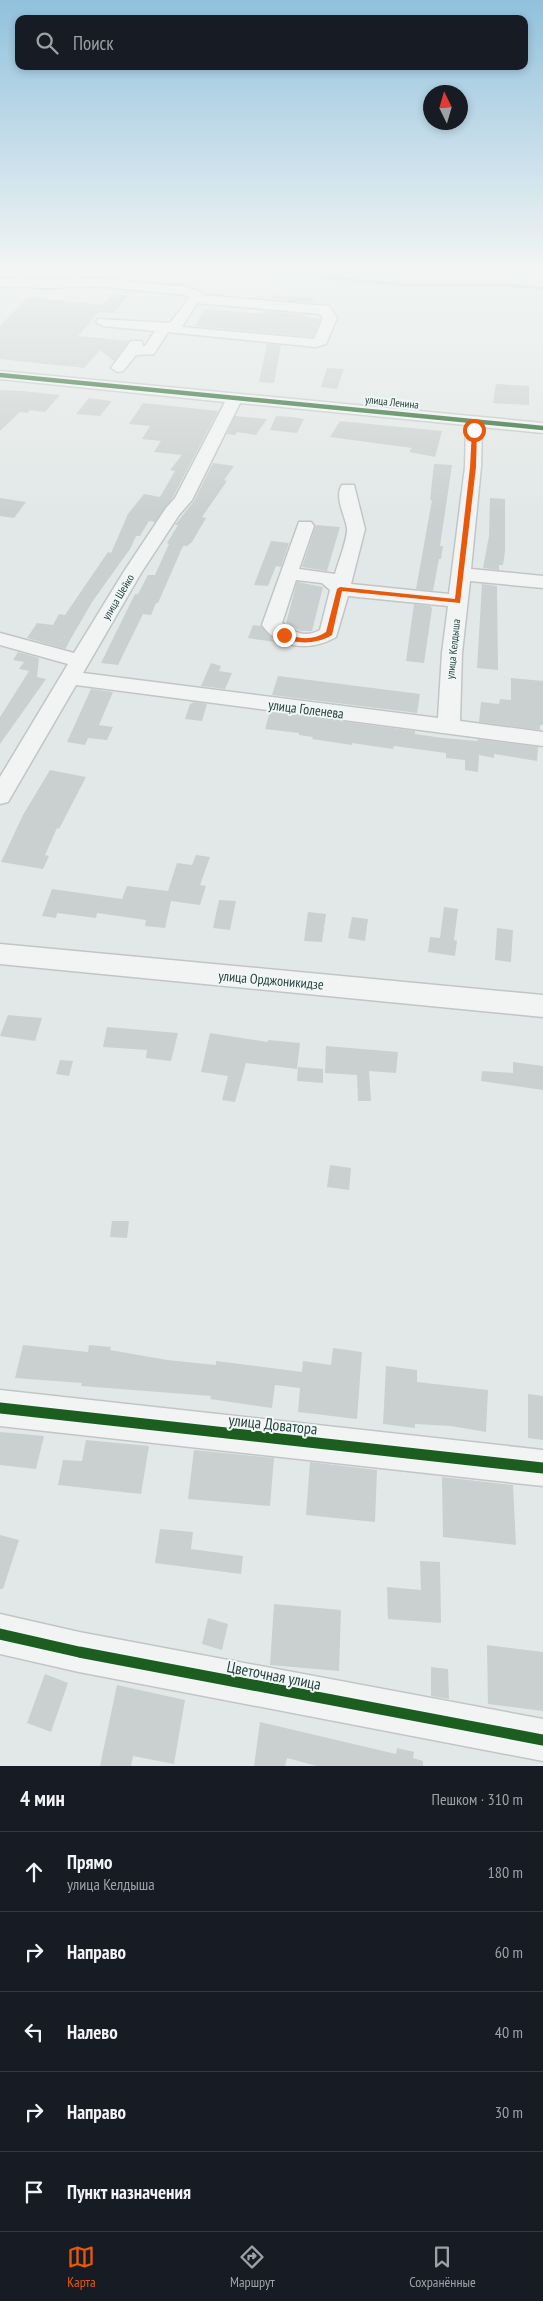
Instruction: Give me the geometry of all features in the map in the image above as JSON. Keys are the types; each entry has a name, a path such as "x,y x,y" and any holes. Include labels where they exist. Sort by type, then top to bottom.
{"street":[{"path":"118,368 132,349"},
{"name":"улица Ленина","path":"0,376 543,428"},
{"name":"улица Шейко","path":"0,796 132,573 172,512 183,500 235,398"},
{"name":"улица Келдыша","path":"448,727 452,653 473,467 474,421"},
{"path":"305,526 272,624 290,639 319,640 329,633 356,529 350,511 348,490"},
{"path":"288,574 328,578 340,589 458,602"},
{"path":"461,574 543,582"},
{"name":"улица Голенева","path":"0,639 75,670 448,727 543,739"},
{"name":"улица Орджоникидзе","path":"0,954 543,1006"},
{"name":"улица Доватора","path":"0,1408 543,1468"},
{"name":"Цветочная улица","path":"0,1634 79,1652 543,1740"}],"building":[{"path":"0,349 123,349 114,361 100,350 84,368 0,359"},
{"path":"266,349 280,349 274,383 259,382"},
{"path":"327,368 344,369 337,389 321,387"},
{"path":"496,384 529,386 529,405 493,403"},
{"path":"0,390 60,395 45,412 30,410 27,413 20,412 0,431"},
{"path":"89,398 112,401 100,416 76,414"},
{"path":"143,403 218,411 173,497 155,522 149,521 140,536 136,536 130,549 92,602 65,649 27,638 37,623 53,625 59,614 65,615 108,552 111,553 128,514 144,494 160,497 175,471 170,470 182,455 154,452 161,441 142,439 150,426 129,424"},
{"path":"235,416 267,419 256,435 237,432 235,435 227,434"},
{"path":"276,416 304,419 297,433 270,430"},
{"path":"340,421 442,431 435,457 409,452 412,448 330,437"},
{"path":"213,463 234,466 224,480 227,481 202,517 206,518 192,542 187,546 183,546 151,615 143,614 118,665 101,663 135,594 138,594 148,575 155,575 169,544 167,543 178,525 175,525 194,501"},
{"path":"434,464 452,465 440,546 443,546 433,591 416,589 432,500 430,500"},
{"path":"0,498 26,502 14,518 0,516"},
{"path":"490,498 505,499 505,551 503,565 499,565 499,570 483,568 489,536"},
{"path":"316,525 340,527 327,571 302,567"},
{"path":"271,541 289,543 281,567 276,566 268,586 254,585"},
{"path":"297,582 323,587 312,631 301,631 286,623"},
{"path":"482,584 497,586 498,670 477,668"},
{"path":"414,604 431,606 432,609 424,663 406,661"},
{"path":"253,625 261,626 275,642 248,638"},
{"path":"18,652 39,658 37,677 46,679 0,744 0,717 29,671 19,669 24,662 13,660"},
{"path":"211,663 221,666 219,671 232,673 225,689 201,686"},
{"path":"278,676 420,694 417,713 272,695"},
{"path":"511,678 543,681 543,725 540,725 540,730 479,722 481,702 499,704 500,699 511,700"},
{"path":"91,689 113,692 99,725 113,727 107,740 88,738 85,745 67,742"},
{"path":"194,702 207,704 202,721 185,719 190,704"},
{"path":"270,712 415,731 415,734 443,738 477,741 478,739 538,747 537,761 494,754 494,758 479,755 478,772 465,770 465,760 446,758 446,753 394,746 393,749 352,743 352,745 312,739 313,737 299,735 299,733 265,729"},
{"path":"50,770 86,777 59,829 57,828 45,855 49,856 43,869 1,862 23,815"},
{"path":"196,855 210,857 200,885 206,886 200,905 171,901 165,928 145,926 146,920 97,913 96,918 57,913 56,918 42,916 52,889 122,899 127,886 168,891 177,863 192,865"},
{"path":"219,900 236,901 230,930 213,928"},
{"path":"444,907 458,909 454,940 457,941 455,956 428,952 430,937 440,938"},
{"path":"308,912 326,914 322,942 304,941"},
{"path":"352,917 368,919 365,941 348,938"},
{"path":"497,928 513,930 511,962 495,960"},
{"path":"8,1015 42,1018 35,1041 0,1036"},
{"path":"107,1027 178,1033 171,1061 146,1058 147,1050 103,1047"},
{"path":"210,1033 268,1042 268,1040 300,1043 297,1069 246,1063 235,1102 222,1100 228,1076 201,1072"},
{"path":"326,1046 398,1052 396,1073 369,1071 371,1101 358,1101 357,1075 325,1073"},
{"path":"60,1060 73,1061 69,1076 56,1074"},
{"path":"513,1062 543,1066 543,1090 481,1081 482,1071 513,1073"},
{"path":"298,1067 323,1069 323,1083 297,1081"},
{"path":"330,1165 351,1168 349,1190 327,1187"},
{"path":"112,1221 129,1221 127,1238 110,1237"},
{"path":"23,1345 88,1352 89,1345 111,1347 110,1350 167,1360 216,1365 216,1361 302,1372 303,1361 331,1365 333,1348 362,1352 357,1419 298,1412 300,1388 275,1385 272,1408 210,1399 211,1396 81,1386 82,1383 15,1378"},
{"path":"386,1366 417,1370 417,1382 488,1390 486,1432 451,1426 415,1424 415,1428 383,1424"},
{"path":"528,1394 543,1396 543,1440 528,1438"},
{"path":"0,1432 44,1436 36,1469 0,1465"},
{"path":"86,1440 149,1446 141,1494 58,1485 63,1460 82,1461"},
{"path":"194,1450 274,1458 270,1506 188,1499"},
{"path":"310,1462 377,1470 375,1522 306,1515"},
{"path":"442,1477 513,1485 516,1545 443,1537"},
{"path":"160,1529 193,1532 191,1549 243,1556 241,1574 155,1563"},
{"path":"0,1535 19,1540 3,1589 0,1589"},
{"path":"420,1561 440,1562 441,1623 388,1619 387,1587 421,1590"},
{"path":"274,1604 341,1610 339,1671 270,1665"},
{"path":"208,1618 228,1624 222,1650 202,1644"},
{"path":"487,1645 543,1652 543,1711 488,1704"},
{"path":"431,1667 448,1669 449,1699 431,1696"},
{"path":"45,1674 68,1683 51,1732 27,1723"},
{"path":"117,1685 185,1700 174,1764 133,1756 131,1766 100,1766"},
{"path":"260,1722 396,1754 397,1748 414,1752 413,1758 423,1761 423,1766 317,1766 287,1758 285,1766 254,1766"}],"cycle path":[{"path":"0,375 543,428"},
{"path":"0,1408 543,1468"},
{"path":"0,1634 79,1652 543,1740"}],"route":[{"path":"284,635 290,639 319,640 329,633 340,589 458,602 473,467 474,430"}]}
